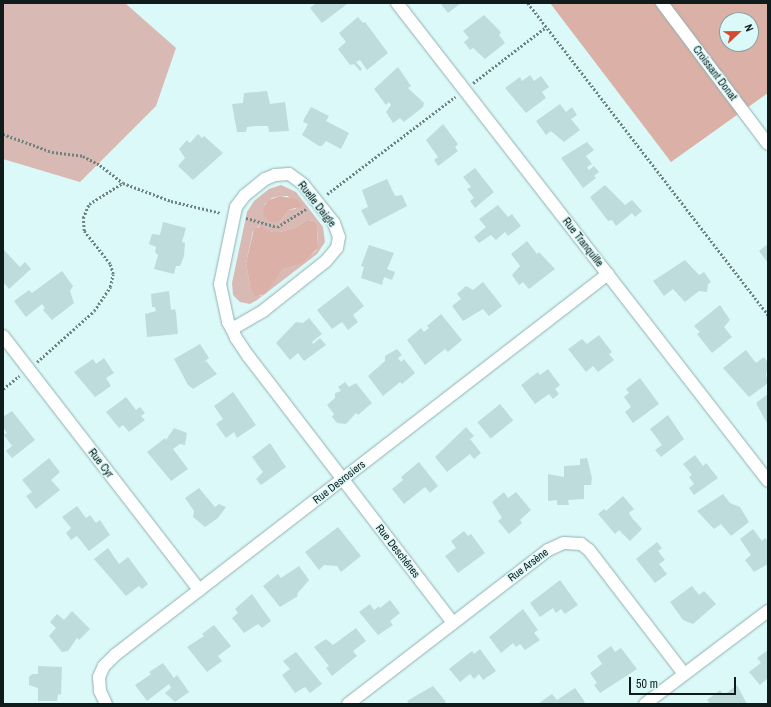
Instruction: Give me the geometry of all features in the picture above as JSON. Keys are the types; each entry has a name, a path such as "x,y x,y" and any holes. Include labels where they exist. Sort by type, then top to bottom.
{"street":[{"name":"Rue Tranquille","path":"397,3 768,481"},
{"name":"Croissant Donat","path":"662,3 768,144"},
{"name":"Ruelle Daigle","path":"232,329 263,311 334,253 338,243 338,232 317,202 294,176 274,175 241,199 234,216 220,284 223,306 232,329 249,357 343,479"},
{"name":"Rue Desrosiers","path":"106,704 99,681 104,666 199,590 608,274"},
{"name":"Rue Cyr","path":"3,336 199,590"},
{"name":"Rue Deschênes","path":"343,479 453,622"},
{"name":"Rue Arsène","path":"348,704 548,550 564,543 576,543 584,546 593,555 684,674"},
{"path":"645,704 768,611"}],"path":[{"path":"528,3 768,315"},
{"path":"3,134 52,152 88,157 123,183 171,201 277,227 317,202 546,27"},
{"path":"3,388 28,369 94,311 107,293 112,280 112,269 107,259 84,231 83,218 89,204 123,183"}],"shaded area":[{"path":"3,3 125,3 176,48 156,106 80,182 3,159"},
{"path":"550,3 768,3 768,93 671,162"},
{"path":"281,185 296,192 323,227 325,242 317,254 257,300 250,304 240,302 233,295 232,283 247,212 254,201 269,189","holes":["288,196 296,209 289,210 279,222 264,205 272,198","307,220 315,221 317,225 318,245 316,251 296,265 282,270 261,296 250,286 246,263 253,231 259,226 272,232 280,232 294,228"]},
{"path":"280,196 297,199 302,206 289,210 279,222 270,222 264,216 263,207 269,200"},
{"path":"307,220 315,221 317,225 318,248 302,263 282,270 265,294 255,296 250,286 246,263 254,229 261,226 272,232 280,232 294,228"}],"building":[{"path":"316,3 347,4 322,23 310,8"},
{"path":"440,3 461,3 448,13"},
{"path":"484,15 500,31 501,33 499,35 505,43 485,59 473,48 470,50 464,42 469,38 463,31"},
{"path":"358,17 363,23 365,22 388,53 367,70 360,60 356,62 362,69 360,71 354,64 350,65 338,49 346,42 339,33"},
{"path":"398,67 411,86 408,88 424,103 423,107 404,122 400,118 393,123 386,112 391,105 389,102 386,105 374,89"},
{"path":"530,75 534,81 541,76 549,87 542,92 546,98 526,113 505,88 520,77 522,81"},
{"path":"267,91 270,104 285,102 289,131 269,132 268,126 257,126 247,127 246,132 237,132 232,104 243,103 244,93"},
{"path":"560,104 566,112 572,107 577,115 571,119 580,130 564,142 551,131 546,135 536,121"},
{"path":"311,107 329,116 326,121 349,133 341,149 326,141 322,146 319,146 302,135 308,124 303,122"},
{"path":"443,124 458,144 455,147 458,151 438,166 434,160 438,157 426,140"},
{"path":"198,134 202,138 204,136 223,153 193,180 178,166 185,158 179,149 187,140 190,143"},
{"path":"587,142 594,150 586,156 592,164 587,167 589,170 594,166 599,172 594,176 596,178 583,188 561,158"},
{"path":"475,168 494,192 475,208 470,201 474,198 467,189 471,187 463,177"},
{"path":"387,179 395,196 402,195 407,206 369,226 361,210 368,207 362,190"},
{"path":"605,185 625,205 632,200 642,211 635,217 632,213 616,226 612,220 608,221 590,197"},
{"path":"498,205 508,217 512,214 521,226 508,236 505,232 496,240 491,235 479,243 474,237 486,227 479,219"},
{"path":"163,222 186,228 182,242 185,243 184,256 180,266 176,266 174,274 154,269 158,255 155,252 156,247 149,244 152,234 160,235"},
{"path":"527,241 537,254 539,252 555,269 529,289 523,282 519,285 512,275 520,266 511,254"},
{"path":"768,244 768,263 759,251"},
{"path":"369,245 394,253 387,269 395,272 392,280 384,277 382,285 361,278 364,267 361,266"},
{"path":"3,249 20,267 25,262 31,269 9,289 3,282"},
{"path":"685,260 699,275 704,272 711,282 708,284 707,292 699,291 685,302 673,289 664,296 653,281"},
{"path":"62,271 73,286 70,291 74,303 52,320 43,310 45,308 42,304 26,317 14,301 29,290 32,293"},
{"path":"483,282 502,306 489,316 483,309 463,321 452,306 461,299 457,294 466,286 473,290"},
{"path":"348,286 364,306 353,315 358,322 348,330 342,322 332,329 317,310"},
{"path":"169,291 171,310 175,309 176,313 178,334 147,337 145,314 156,311 155,307 152,307 151,294"},
{"path":"720,305 730,320 724,327 732,337 712,353 697,334 700,332 694,326"},
{"path":"441,314 462,340 448,352 445,349 425,365 407,340 421,328 424,332 429,328 427,326"},
{"path":"309,318 322,334 312,342 313,344 320,338 326,345 304,361 298,353 290,360 276,343 296,322 303,323"},
{"path":"599,335 612,352 609,354 614,360 598,372 593,366 586,372 568,349 582,339 587,344"},
{"path":"200,344 209,358 201,364 206,361 217,374 193,389 188,385 174,359"},
{"path":"397,349 402,355 398,358 401,362 404,359 415,373 402,384 400,382 383,396 368,376 385,361 385,356"},
{"path":"746,350 756,363 764,357 768,363 766,375 768,383 749,397 723,368"},
{"path":"104,358 114,373 106,378 111,386 95,397 74,372 93,359 96,364"},
{"path":"548,369 560,385 555,389 559,394 553,399 549,394 535,404 521,385 538,372 540,375"},
{"path":"640,378 659,404 633,423 625,412 631,407 624,397 629,393 626,389"},
{"path":"345,382 349,387 356,383 372,403 358,415 356,413 346,424 337,423 332,417 334,414 327,405 335,398 335,393 341,391 338,387"},
{"path":"233,392 256,425 237,438 234,432 226,438 216,424 223,419 214,406"},
{"path":"768,394 768,425 756,403"},
{"path":"126,397 136,410 140,407 145,413 141,416 145,420 129,432 123,425 119,428 106,412"},
{"path":"500,404 513,420 491,439 477,422"},
{"path":"12,411 35,440 12,458 6,451 12,446 4,435 7,433 3,427 3,417"},
{"path":"668,415 684,439 661,457 655,450 662,445 650,429"},
{"path":"466,427 474,436 470,439 481,453 474,459 470,454 447,472 435,457"},
{"path":"174,428 187,433 185,445 180,444 173,449 188,469 171,481 147,452 165,438 166,440"},
{"path":"270,443 286,467 261,485 256,479 263,472 252,457"},
{"path":"695,455 703,466 706,463 718,478 694,495 689,488 694,484 689,477 692,475 683,464"},
{"path":"49,458 60,472 51,480 60,490 36,509 26,496 32,492 22,480"},
{"path":"587,458 592,478 591,485 584,485 584,499 568,500 569,505 557,505 557,500 548,501 548,474 564,477 564,466 580,465 580,459"},
{"path":"419,462 438,486 430,493 425,487 404,504 392,489 403,480 401,477"},
{"path":"199,488 215,507 219,504 226,507 218,518 205,527 193,517 194,511 185,498"},
{"path":"504,492 508,498 516,492 531,510 520,520 522,523 509,534 498,521 502,518 492,502"},
{"path":"723,494 730,503 740,507 749,522 731,536 721,524 714,529 697,511"},
{"path":"623,496 634,509 629,513 642,529 630,541 619,530 615,534 598,514 604,509 606,511"},
{"path":"77,506 86,518 90,515 96,523 100,520 110,535 89,551 77,536 71,540 66,533 71,528 62,517"},
{"path":"338,527 361,556 341,572 337,566 324,565 319,570 305,552"},
{"path":"753,529 762,541 765,538 768,541 768,564 754,572 745,560 751,555 740,539"},
{"path":"464,531 468,536 471,534 485,553 458,573 445,556 456,548 451,541"},
{"path":"657,542 662,548 658,551 665,560 659,564 667,574 655,583 636,559"},
{"path":"108,548 119,564 128,557 148,584 142,589 139,586 126,596 94,559"},
{"path":"299,566 309,580 297,594 298,596 280,607 263,586 278,574 281,578"},
{"path":"560,580 578,605 565,614 561,609 556,613 553,608 540,617 530,603"},
{"path":"692,586 699,595 704,591 716,604 693,624 683,620 670,602"},
{"path":"252,594 271,621 262,628 258,624 244,633 232,618 238,613 235,609"},
{"path":"390,600 400,613 390,621 393,625 378,635 359,612 370,604 374,610 379,606 380,608"},
{"path":"523,609 538,630 534,633 540,640 525,650 520,644 516,647 513,643 501,653 489,637"},
{"path":"72,611 90,629 79,640 77,638 68,651 62,652 49,636 56,628 50,622 57,614 64,620"},
{"path":"214,625 231,646 218,656 222,661 207,672 187,647 204,636 202,634"},
{"path":"356,628 366,641 353,651 357,656 332,676 326,668 329,666 314,647 326,639 333,645"},
{"path":"611,646 615,652 621,648 637,669 600,693 594,685 597,683 590,673 602,664 597,656"},
{"path":"480,649 496,671 483,680 479,674 474,679 470,674 460,682 449,669 472,651 474,654"},
{"path":"768,650 768,678 760,685 749,672 761,663 757,658"},
{"path":"296,652 322,684 310,693 305,687 295,693 282,675 290,669 283,661"},
{"path":"163,663 174,678 177,675 189,692 175,702 165,693 171,688 169,684 147,701 135,685 151,674 149,672"},
{"path":"38,666 62,667 61,695 58,694 57,701 38,701 38,688 29,685 29,677 32,674 38,674"},
{"path":"737,685 747,704 710,704 707,700 720,690 724,695"},
{"path":"433,686 446,702 443,704 409,704 407,701"},
{"path":"575,688 585,702 582,704 539,703 552,694 557,700"}]}
